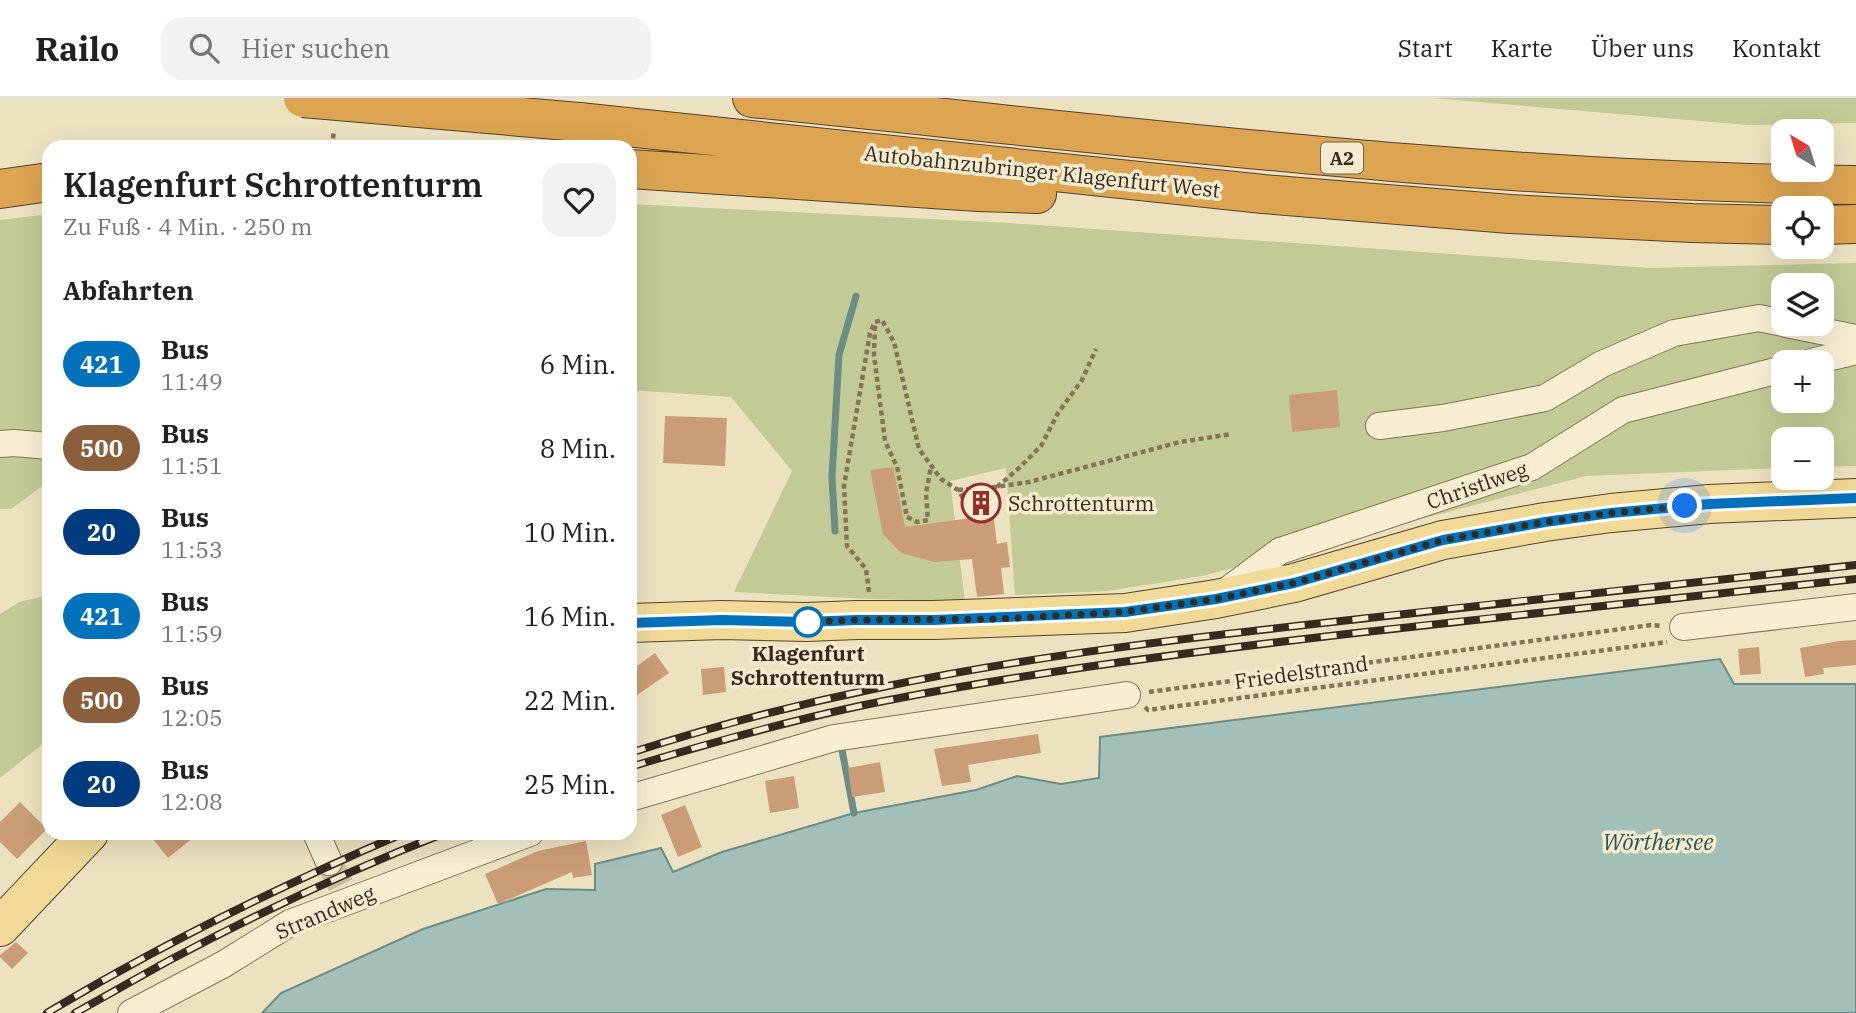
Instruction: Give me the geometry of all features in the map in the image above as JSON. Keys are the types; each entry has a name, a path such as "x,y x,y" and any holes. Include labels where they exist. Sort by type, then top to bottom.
{"highway":[{"name":"Autobahnzubringer Klagenfurt West","path":"303,98 579,122 1263,194 1510,214 1771,225"},
{"name":"Autobahnzubringer Klagenfurt West","path":"752,98 1358,160 1652,179 1856,185"},
{"path":"941,98 1032,127"},
{"path":"637,169 1056,195 1150,182"},
{"path":"0,190 42,183"},
{"path":"1834,225 1856,224"}],"main road":[{"path":"637,623 1019,618 1125,612 1216,599 1294,583 1443,540 1545,522 1709,504 1856,498"},
{"path":"0,927 82,840"}],"street":[{"path":"1379,426 1443,418 1545,398 1602,364 1674,333 1759,318 1771,320"},
{"path":"1834,333 1856,338"},
{"path":"1834,356 1856,351"},
{"name":"Christlweg","path":"1216,599 1280,551 1532,467 1623,410 1771,372"},
{"path":"0,444 42,445"},
{"path":"1683,627 1856,607"},
{"path":"637,796 834,737 1127,695"},
{"path":"319,840 329,862"},
{"name":"Strandweg","path":"131,1013 224,964 290,923 511,840"}],"path":[{"path":"872,620 866,569 847,546 844,486 870,333 875,322 882,320 894,342 919,449 941,479 958,490 970,509"},
{"path":"875,322 874,355 884,441 897,467 907,517 917,522 928,520 926,493 931,466"},
{"path":"996,487 1041,446 1058,413 1082,380 1096,349"},
{"path":"958,490 1029,482 1180,442 1232,435"},
{"name":"Friedelstrand","path":"1127,695 1651,625 1683,627"},
{"path":"1127,695 1148,710 1666,642 1683,627"}],"green space":[{"path":"1432,98 1856,98 1856,123 1834,123 1834,119 1771,119 1771,125 1747,125"},
{"path":"637,204 1009,223 1650,268 1856,263 1856,466 1834,467 1834,427 1771,427 1771,468 1586,476 1202,576 1108,591 1015,595 1006,468 950,481 965,601 734,592 792,471 731,397 637,390"},
{"path":"42,215 42,486 11,509 0,509 0,220"},
{"path":"42,597 42,745 0,778 0,614 19,602"}],"water":[{"name":"Wörthersee","path":"1720,659 1734,684 1856,684 1856,1013 262,1013 281,993 423,929 546,889 595,890 595,864 661,848 673,872 722,852 854,813 976,790 1017,776 1061,784 1099,778 1100,737"}],"building":[{"path":"1337,390 1340,427 1292,432 1289,395"},
{"path":"665,416 727,418 725,466 663,463"},
{"path":"893,467 905,527 971,518 968,497 991,495 997,544 1007,542 1010,567 1001,568 1004,594 977,597 972,559 935,562 901,553 883,534 870,470"},
{"path":"1856,640 1856,665 1823,668 1824,674 1805,677 1800,648"},
{"path":"1759,647 1761,674 1740,675 1738,649"},
{"path":"655,653 669,673 637,695 637,666"},
{"path":"724,667 726,692 703,695 701,669"},
{"path":"1038,734 1041,753 968,765 971,782 942,786 934,749"},
{"path":"880,762 885,792 852,797 848,768"},
{"path":"794,776 799,808 770,813 765,781"},
{"path":"20,802 42,824 42,834 17,859 0,842 0,822"},
{"path":"685,805 702,847 678,857 661,815"},
{"path":"154,840 190,840 168,858"},
{"path":"586,841 592,875 573,878 572,872 498,904 485,874 538,851"},
{"path":"16,942 28,953 12,969 0,955"}],"waterway":[{"path":"835,531 832,477 839,355 856,296"},
{"path":"842,750 854,813"}],"tunnel":[{"path":"329,862 349,901"}],"railway":[{"path":"637,751 722,725 815,702 1050,657 1283,627 1856,565"},
{"path":"637,765 756,731 852,708 1057,671 1347,634 1856,579"},
{"path":"47,1013 134,963 223,917 388,840"},
{"path":"75,1013 168,961 270,909 428,840"}],"bus line":[{"name":"421","path":"637,623 934,620 1125,612 1216,599 1294,583 1443,540 1545,522 1709,504 1856,498"}],"place":[{"name":"Schrottenturm","path":"981,503"},
{"name":"Klagenfurt Schrottenturm","path":"808,622"}],"route":[{"path":"808,622 998,619 1125,612 1216,599 1294,583 1443,540 1545,522 1685,506"}]}
